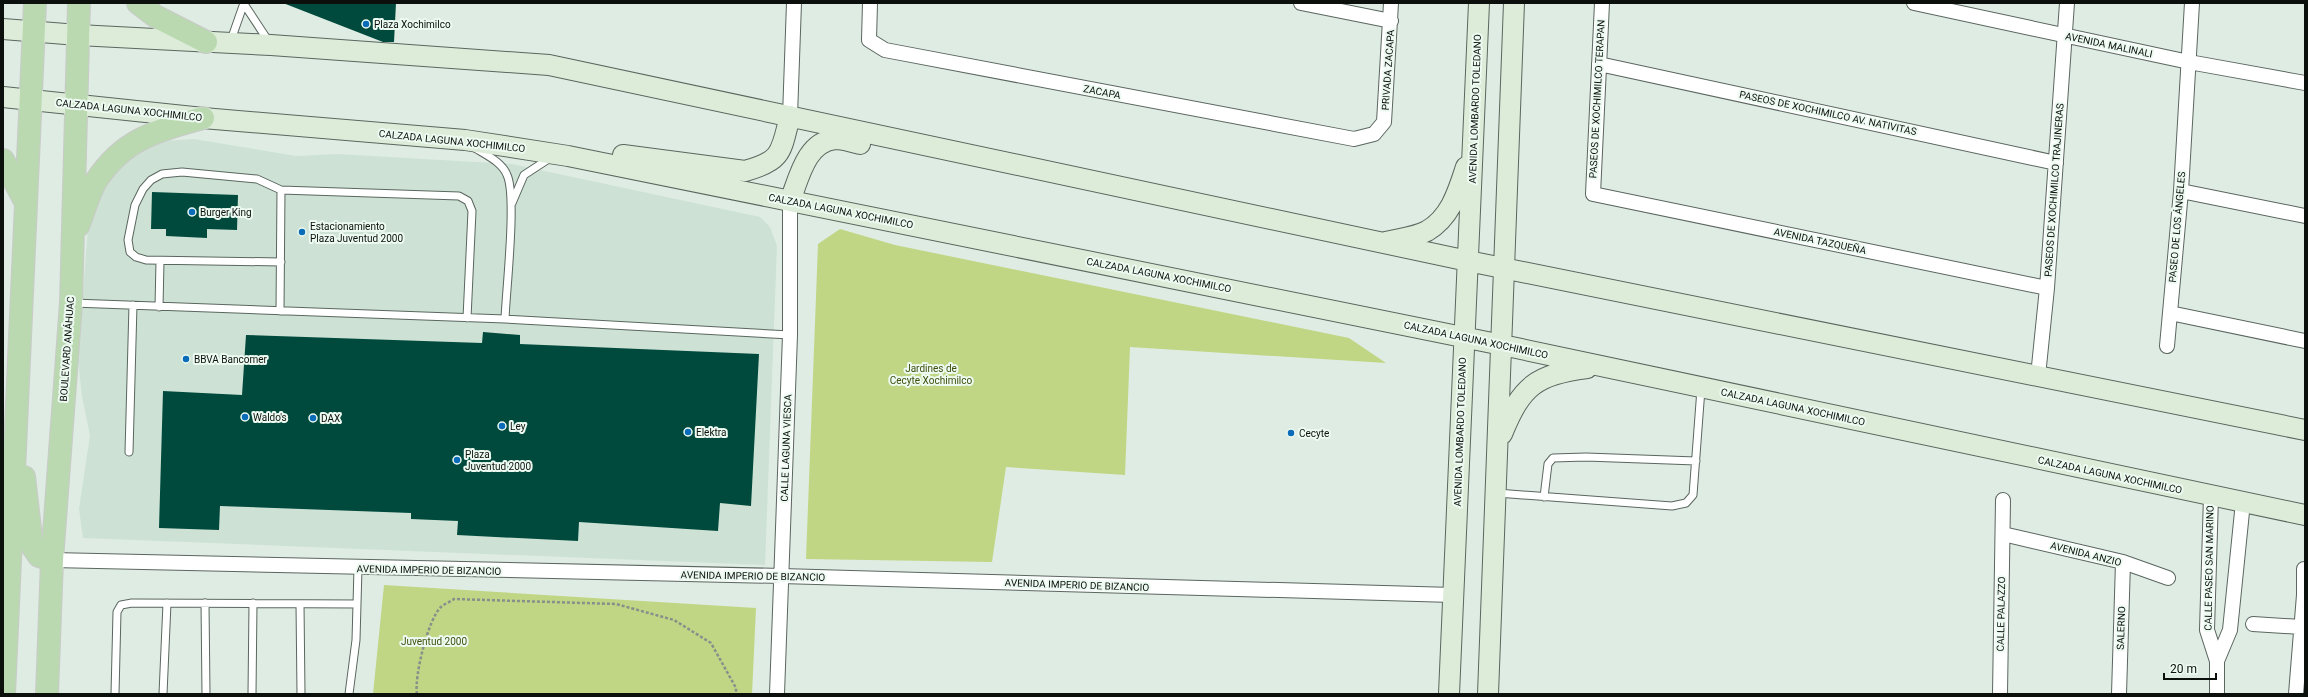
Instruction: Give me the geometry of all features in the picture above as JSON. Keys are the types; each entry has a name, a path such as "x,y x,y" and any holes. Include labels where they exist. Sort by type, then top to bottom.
{"main road":[{"path":"4,694 10,433 27,207 29,100 35,3"},
{"name":"BOULEVARD ANÁHUAC","path":"47,694 52,560 71,303 75,104 79,3"},
{"path":"138,3 155,16 206,42"},
{"name":"AVENIDA LOMBARDO TOLEDANO","path":"1450,694 1479,3"},
{"path":"1488,694 1497,493 1514,3"},
{"path":"3,29 78,35 271,45 549,65 1468,261 2305,430"},
{"name":"CALZADA LAGUNA XOCHIMILCO","path":"3,97 203,118 465,140 518,147 568,156 1502,345 2305,515"},
{"path":"518,147 557,146 745,171 763,166 773,160 781,151 790,116"},
{"path":"73,239 96,182 116,154 153,132 203,118"},
{"path":"790,201 807,158 816,147 827,141 837,139 1026,178 1070,181 1076,178"},
{"path":"1382,243 1426,232 1442,219 1454,203 1473,146"},
{"path":"3,160 27,207"},
{"path":"1498,443 1510,415 1525,391 1549,376 1560,372 1601,366"},
{"path":"10,433 29,511 32,546 39,556 52,560"}],"street":[{"path":"790,116 794,3"},
{"name":"ZACAPA","path":"870,3 869,40 885,50 1354,139 1374,134"},
{"path":"1301,3 1391,22"},
{"name":"PRIVADA ZACAPA","path":"1374,134 1384,122 1391,3"},
{"name":"PASEOS DE XOCHIMILCO TERAPAN","path":"1593,194 1602,3"},
{"name":"AVENIDA MALINALI","path":"1914,3 2189,62 2305,83"},
{"name":"PASEOS DE XOCHIMILCO TRAJINERAS","path":"2038,376 2047,288 2066,3"},
{"name":"PASEO DE LOS ÁNGELES","path":"2167,346 2181,191 2192,3"},
{"name":"PASEOS DE XOCHIMILCO AV. NATIVITAS","path":"1600,64 2056,163"},
{"path":"2181,191 2305,216"},
{"name":"AVENIDA TAZQUEÑA","path":"1593,194 2047,288"},
{"name":"CALLE LAGUNA VIESCA","path":"776,694 790,335 790,201"},
{"path":"2170,313 2305,341"},
{"name":"CALLE PASEO SAN MARINO","path":"2210,496 2207,630 2217,661 2217,694"},
{"name":"CALLE PALAZZO","path":"2000,694 2003,500"},
{"name":"CALLE PASEO SAN MARINO","path":"2217,661 2230,630 2243,502"},
{"name":"AVENIDA ANZIO","path":"2003,534 2123,562 2168,578"},
{"name":"AVENIDA IMPERIO DE BIZANCIO","path":"52,560 358,568 781,576 1453,595"},
{"name":"SALERNO","path":"2119,694 2123,562"},
{"path":"2296,694 2304,595 2304,569"},
{"path":"2253,624 2301,627"}],"lane":[{"path":"230,43 244,3"},
{"path":"244,3 271,45"},
{"path":"465,140 503,168 510,182 511,205 505,320"},
{"path":"511,205 524,175 530,169 548,159 568,156"},
{"path":"282,262 160,261 136,257 130,252 128,240 135,205 143,189 151,180 171,172 257,179 281,190 458,196 468,201 472,211 467,318"},
{"path":"280,311 282,262 281,190"},
{"path":"159,307 160,261"},
{"path":"71,303 467,318 790,335"},
{"path":"129,452 133,305"},
{"path":"1497,493 1672,506 1686,503 1692,495 1701,387"},
{"path":"1544,496 1548,464 1553,458 1586,457 1696,461"},
{"path":"349,694 352,680 358,568"},
{"path":"115,694 117,612 121,605 132,603 357,604"},
{"path":"163,694 167,603"},
{"path":"205,603 206,694"},
{"path":"252,694 253,603"},
{"path":"300,604 301,694"}],"path":[{"path":"417,694 416,687 423,646 440,608 454,599 616,604 674,620 711,643 736,688 736,694"}],"shaded area":[{"name":"Plaza Juventud 2000","path":"194,139 296,156 338,154 512,164 760,217 770,227 777,246 765,565 83,538 79,509 90,435 82,397 78,360 88,226 99,194 126,160 162,141"}],"green space":[{"name":"Jardines de Cecyte Xochimilco","path":"840,229 895,245 1349,338 1386,363 1130,347 1125,475 1006,467 992,562 806,559 818,244"},
{"name":"Juventud 2000","path":"384,585 756,608 752,694 373,694"}],"building":[{"name":"Plaza Xochimilco","path":"283,3 396,3 394,42 383,42"},
{"path":"152,192 238,195 237,230 207,229 207,238 166,236 166,229 151,229"},
{"name":"Plaza Juventud 2000","path":"483,332 520,335 520,344 759,354 751,506 720,503 718,531 579,522 578,541 457,535 458,521 411,519 411,513 220,506 219,530 159,528 163,391 242,395 246,335 482,343"}],"place":[{"name":"Plaza Xochimilco","path":"366,24"},
{"name":"Burger King","path":"192,212"},
{"name":"Estacionamiento Plaza Juventud 2000","path":"302,232"},
{"name":"BBVA Bancomer","path":"186,359"},
{"name":"Waldo's","path":"245,417"},
{"name":"DAX","path":"313,418"},
{"name":"Ley","path":"502,426"},
{"name":"Elektra","path":"688,432"},
{"name":"Cecyte","path":"1291,433"},
{"name":"Plaza Juventud 2000","path":"457,460"}]}
